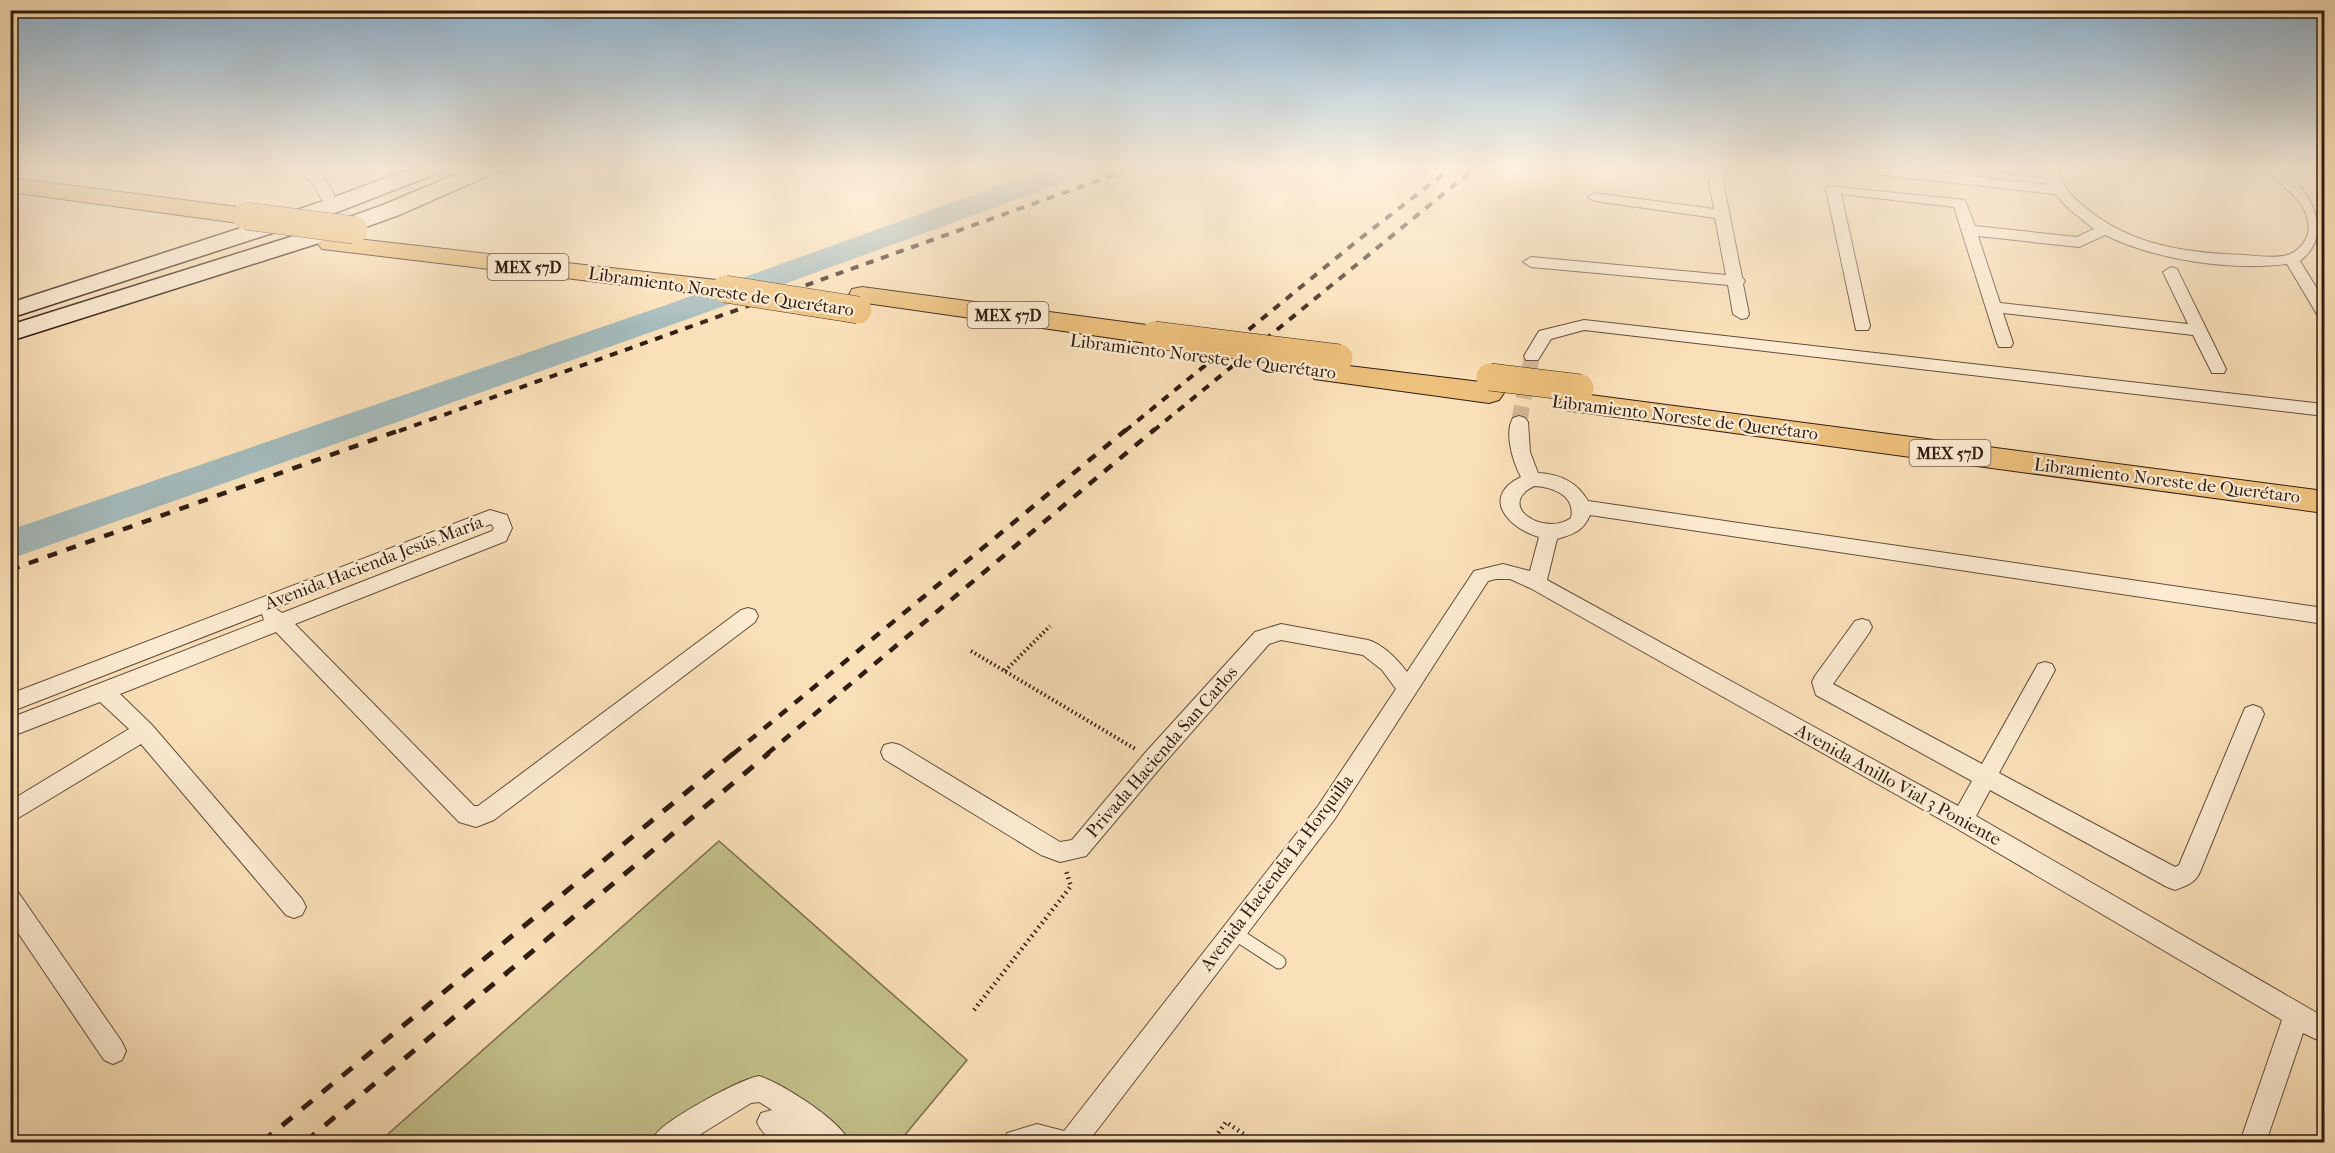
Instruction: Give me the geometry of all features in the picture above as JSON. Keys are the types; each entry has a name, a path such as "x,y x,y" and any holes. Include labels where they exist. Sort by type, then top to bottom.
{"highway":[{"name":"Libramiento Noreste de Querétaro","path":"237,222 354,230 860,302 999,334 1150,342 1577,396 2325,480"},
{"name":"Libramiento Noreste de Querétaro","path":"237,222 331,244 729,283"},
{"name":"Libramiento Noreste de Querétaro","path":"1577,396 2325,502"}],"main road":[{"path":"10,311 284,222"},
{"path":"10,333 358,222"}],"street":[{"path":"1726,222 1741,314"},
{"path":"1840,222 1862,326"},
{"path":"1966,222 2005,343"},
{"path":"2093,222 2104,230 2145,246 2226,260 2291,259 2311,245 2318,222"},
{"path":"1969,230 2079,242 2104,230"},
{"path":"2291,259 2319,294 2325,312"},
{"path":"1531,262 1737,281"},
{"path":"2171,272 2218,369"},
{"path":"1994,307 2199,330"},
{"path":"1532,356 1545,335 1584,325 2325,410"},
{"path":"1519,422 1519,452 1523,466 1532,479"},
{"path":"1532,479 1555,482 1568,488 1577,496 1582,507 1581,517 1575,525 1564,531 1536,530 1522,523 1513,514 1509,504 1510,494 1516,486 1532,479"},
{"path":"1582,507 2325,616"},
{"name":"Avenida Hacienda Jesús María","path":"10,703 490,517 500,520 503,528 499,536 10,728"},
{"path":"1538,583 1542,557 1550,532"},
{"name":"Avenida Anillo Vial 3 Poniente","path":"1493,570 1510,571 1538,583 1962,820 2325,1031"},
{"name":"Avenida Hacienda La Horquilla","path":"1072,1143 1326,813 1481,576 1493,570"},
{"path":"263,606 300,641 468,815 476,817 486,813 748,616"},
{"path":"1862,627 1822,682 1823,689 2175,879 2188,872 2253,714"},
{"name":"Privada Hacienda San Carlos","path":"1060,852 1078,849 1153,760 1262,638 1281,632 1368,648 1389,664 1407,688"},
{"path":"1962,820 2045,670"},
{"path":"102,691 129,714 294,907"},
{"path":"10,813 144,731"},
{"path":"892,752 1049,848 1060,852"},
{"path":"10,900 113,1051"},
{"path":"2253,1143 2296,1015"},
{"path":"666,1143 742,1092 759,1089 774,1096 836,1143"},
{"path":"770,1122 795,1143"},
{"path":"1016,1143 1037,1137 1058,1143"}],"lane":[{"path":"1233,932 1279,962"}],"path":[{"path":"1005,671 1050,626"},
{"path":"971,651 1153,760"},
{"path":"974,1010 1071,886 1060,852"},
{"path":"1212,1143 1226,1122 1255,1143"}],"shaded area":[{"path":"719,841 967,1060 899,1142 839,1142 770,1086 687,1142 379,1142"}],"waterway":[{"path":"10,545 677,312 928,222"}],"tunnel":[{"path":"1519,422 1532,356"}],"railway":[{"path":"399,431 983,222"},
{"path":"1125,431 1382,222"},
{"path":"1153,431 1409,222"},
{"path":"10,570 403,429"},
{"path":"733,754 1127,429"},
{"path":"767,754 1155,429"},
{"path":"262,1142 734,753"},
{"path":"305,1142 769,753"}]}
